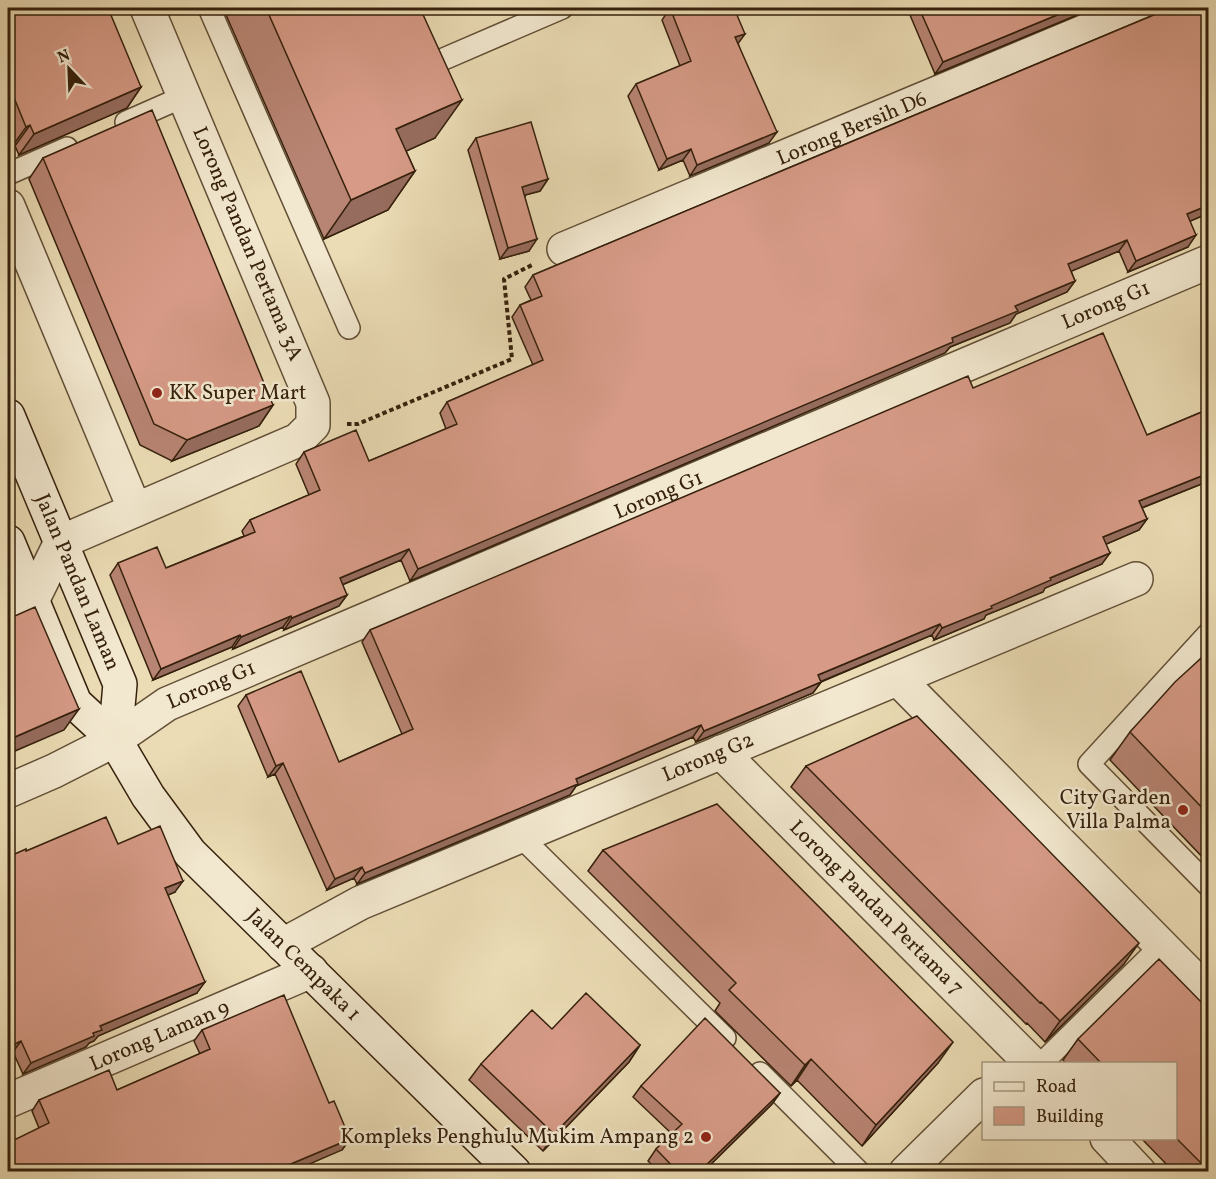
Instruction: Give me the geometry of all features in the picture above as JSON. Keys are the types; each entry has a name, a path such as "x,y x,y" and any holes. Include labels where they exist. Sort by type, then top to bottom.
{"street":[{"name":"Lorong Pandan Pertama 3A","path":"147,8 313,403 313,425"},
{"name":"Lorong Bersih D6","path":"564,249 1141,8"},
{"path":"8,206 135,510"},
{"name":"Lorong G1","path":"8,791 115,740 167,704 1209,262"},
{"name":"Jalan Pandan Laman","path":"8,416 120,684 115,740"},
{"path":"20,606 61,542 298,440 313,425"},
{"path":"8,542 20,606 75,703 115,740"},
{"name":"Lorong G2","path":"283,945 360,903 1136,579"},
{"path":"898,679 1209,993"},
{"name":"Jalan Cempaka 1","path":"115,740 148,796 190,853 514,1172"},
{"name":"Lorong Pandan Pertama 7","path":"721,752 1028,1061"},
{"name":"Lorong Laman 9","path":"8,1101 310,971"},
{"path":"906,1172 982,1097"},
{"path":"1109,1140 1139,1172"}],"lane":[{"path":"209,8 349,328"},
{"path":"439,62 562,8"},
{"path":"112,128 185,96"},
{"path":"8,174 81,142"},
{"path":"1209,634 1089,764 1209,885"},
{"path":"520,836 859,1172"},
{"path":"1028,1061 1161,946"}],"path":[{"path":"313,425 358,424 512,358 504,279 564,249"}],"building":[{"path":"8,8 108,8 141,87 34,134 30,125 26,127 8,83"},
{"path":"266,8 420,8 462,100 396,129 415,171 351,200"},
{"path":"670,8 734,8 745,34 735,37 777,132 697,165 691,149 667,159 636,84 691,61"},
{"path":"919,8 1074,8 943,62"},
{"path":"1164,8 1209,8 1209,205 1187,214 1196,235 1136,261 1127,240 1068,264 1075,281 1015,306 1018,311 952,338 953,342 418,569 409,549 340,578 347,595 292,618 291,616 241,637 240,635 161,669 118,563 157,547 166,568 255,532 250,520 320,490 304,452 356,430 369,461 457,424 447,402 543,360 520,305 542,296 533,275 1156,14"},
{"path":"152,110 273,405 187,440 154,424 43,158"},
{"path":"531,122 548,179 522,187 537,239 508,248 476,138"},
{"path":"1103,333 1147,435 1209,409 1209,473 1139,501 1147,519 1103,537 1110,553 1050,578 1051,580 991,606 992,608 942,628 940,624 818,675 821,682 704,731 701,725 576,779 578,784 365,873 362,867 335,879 283,763 276,766 246,695 301,671 339,762 413,729 370,630 968,376 973,388"},
{"path":"35,607 79,709 8,740 8,619"},
{"path":"1209,651 1209,815 1130,732 1175,682"},
{"path":"917,716 1139,943 1060,1021 806,766"},
{"path":"717,804 953,1042 876,1125 811,1059 805,1065 729,990 736,983 603,850"},
{"path":"106,817 118,844 160,826 183,881 165,888 205,982 100,1026 102,1030 93,1033 94,1036 31,1063 21,1041 8,1047 8,857"},
{"path":"1159,959 1209,1010 1209,1171 1177,1139 1177,1062 1100,1062 1078,1039"},
{"path":"586,993 640,1045 554,1134 481,1064 532,1010 552,1029"},
{"path":"284,995 329,1103 334,1101 350,1139 286,1166 288,1172 8,1172 8,1143 49,1123 39,1100 109,1070 117,1090 210,1049 202,1030"},
{"path":"705,1018 780,1093 699,1172 678,1172 656,1149 682,1124 641,1086"}],"place":[{"name":"KK Super Mart","path":"157,393"},
{"name":"City Garden Villa Palma","path":"1183,810"},
{"name":"Kompleks Penghulu Mukim Ampang 2","path":"706,1137"}]}
